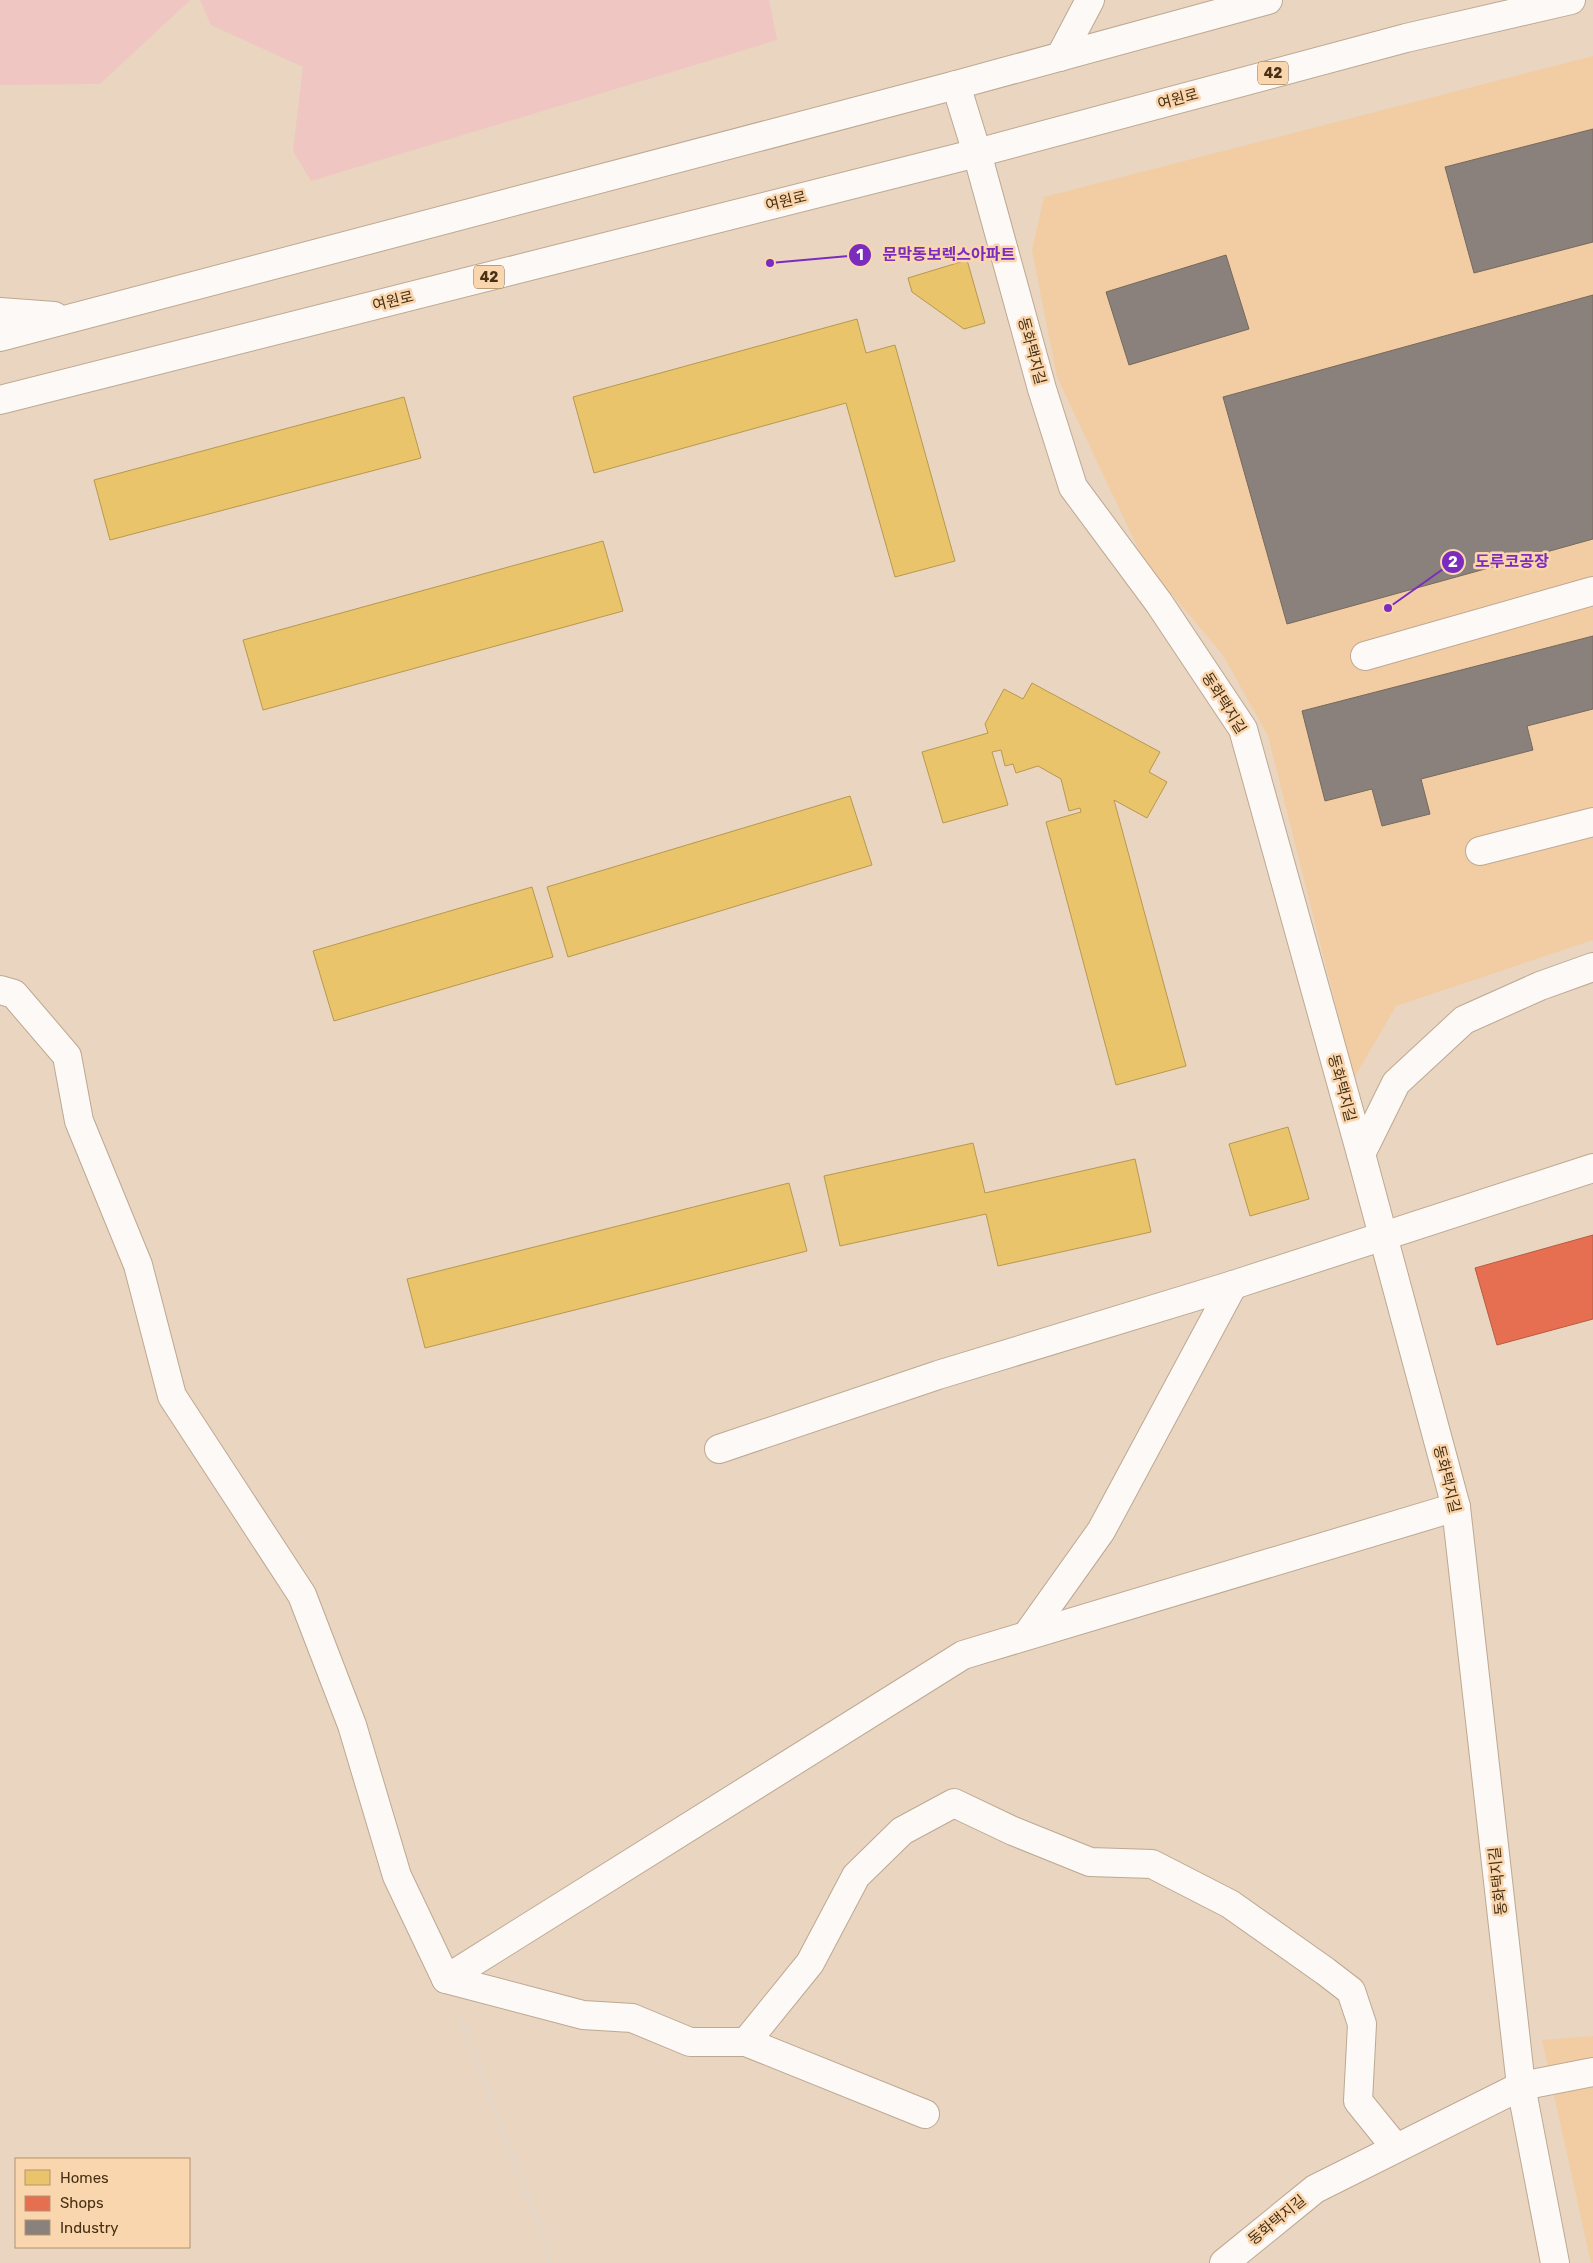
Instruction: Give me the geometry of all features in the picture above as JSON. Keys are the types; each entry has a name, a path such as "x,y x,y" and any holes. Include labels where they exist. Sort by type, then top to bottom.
{"main road":[{"path":"1060,57 1090,0"},
{"path":"0,337 956,86 1060,57 1230,4 1268,0"},
{"name":"여원로","path":"0,400 977,153 1406,38 1571,0"},
{"name":"동화택지길","path":"956,86 977,153 1042,389 1073,488 1159,603 1243,729 1360,1154 1456,1507 1521,2086 1555,2263"},
{"path":"0,312 75,318"},
{"path":"0,420 82,380"},
{"path":"1364,656 1593,590"},
{"path":"1480,850 1593,822"},
{"path":"1360,1154 1396,1083 1464,1020 1540,986 1593,967"},
{"path":"0,990 14,994 67,1056 79,1121 138,1265 172,1396 302,1595 352,1725 397,1876 446,1979 583,2016 632,2018 690,2042 746,2042 926,2114"},
{"path":"719,1449 938,1375 1233,1285 1593,1168"},
{"path":"1027,1635 1101,1531 1233,1285"},
{"path":"446,1979 963,1655 1456,1507"},
{"path":"746,2042 810,1963 856,1876 902,1831 954,1803 1013,1831 1090,1862 1152,1864 1230,1904 1351,1990 1362,2024 1358,2101 1396,2148"},
{"name":"동화택지길","path":"1224,2263 1315,2189 1521,2086 1593,2072"}],"path":[{"path":"446,1979 547,2248 550,2263"}],"shaded area":[{"path":"0,0 190,0 100,84 0,85"},
{"path":"200,0 769,0 777,40 311,181 293,151 303,67 211,25"},
{"path":"1593,56 1593,940 1396,1006 1354,1078 1268,736 1223,655 1144,561 1057,377 1032,250 1044,197"},
{"path":"1593,2036 1593,2263 1591,2263 1542,2040"}],"building: Homes":[{"path":"967,260 985,323 964,329 912,292 908,278"},
{"path":"857,319 866,353 895,345 955,561 895,577 846,403 594,473 573,397"},
{"path":"404,397 421,458 110,540 94,480"},
{"path":"603,541 623,611 263,710 243,640"},
{"path":"1032,683 1160,752 1149,772 1167,782 1147,818 1114,800 1186,1066 1116,1085 1046,822 1081,812 1080,808 1069,811 1061,779 1038,766 1016,773 1013,764 1005,766 1001,750 992,752 1008,805 943,823 922,752 988,733 985,724 1004,689 1023,699"},
{"path":"850,796 872,865 568,957 547,887"},
{"path":"532,887 553,957 334,1021 313,951"},
{"path":"1288,1127 1309,1199 1250,1216 1229,1144"},
{"path":"973,1143 985,1193 1135,1159 1151,1232 998,1266 986,1214 840,1246 824,1176"},
{"path":"789,1183 807,1251 425,1348 407,1279"}],"building: Shops":[{"path":"1593,1235 1593,1319 1497,1345 1475,1268"}],"building: Industry":[{"path":"1593,129 1593,242 1474,273 1445,167"},
{"path":"1226,255 1249,329 1129,365 1106,292"},
{"path":"1593,295 1593,539 1287,624 1223,397"},
{"path":"1593,636 1593,709 1527,726 1533,750 1421,779 1430,814 1382,826 1372,789 1325,801 1302,711"}],"place":[{"name":"문막동보렉스아파트","path":"770,263"},
{"name":"도루코공장","path":"1388,608"}]}
